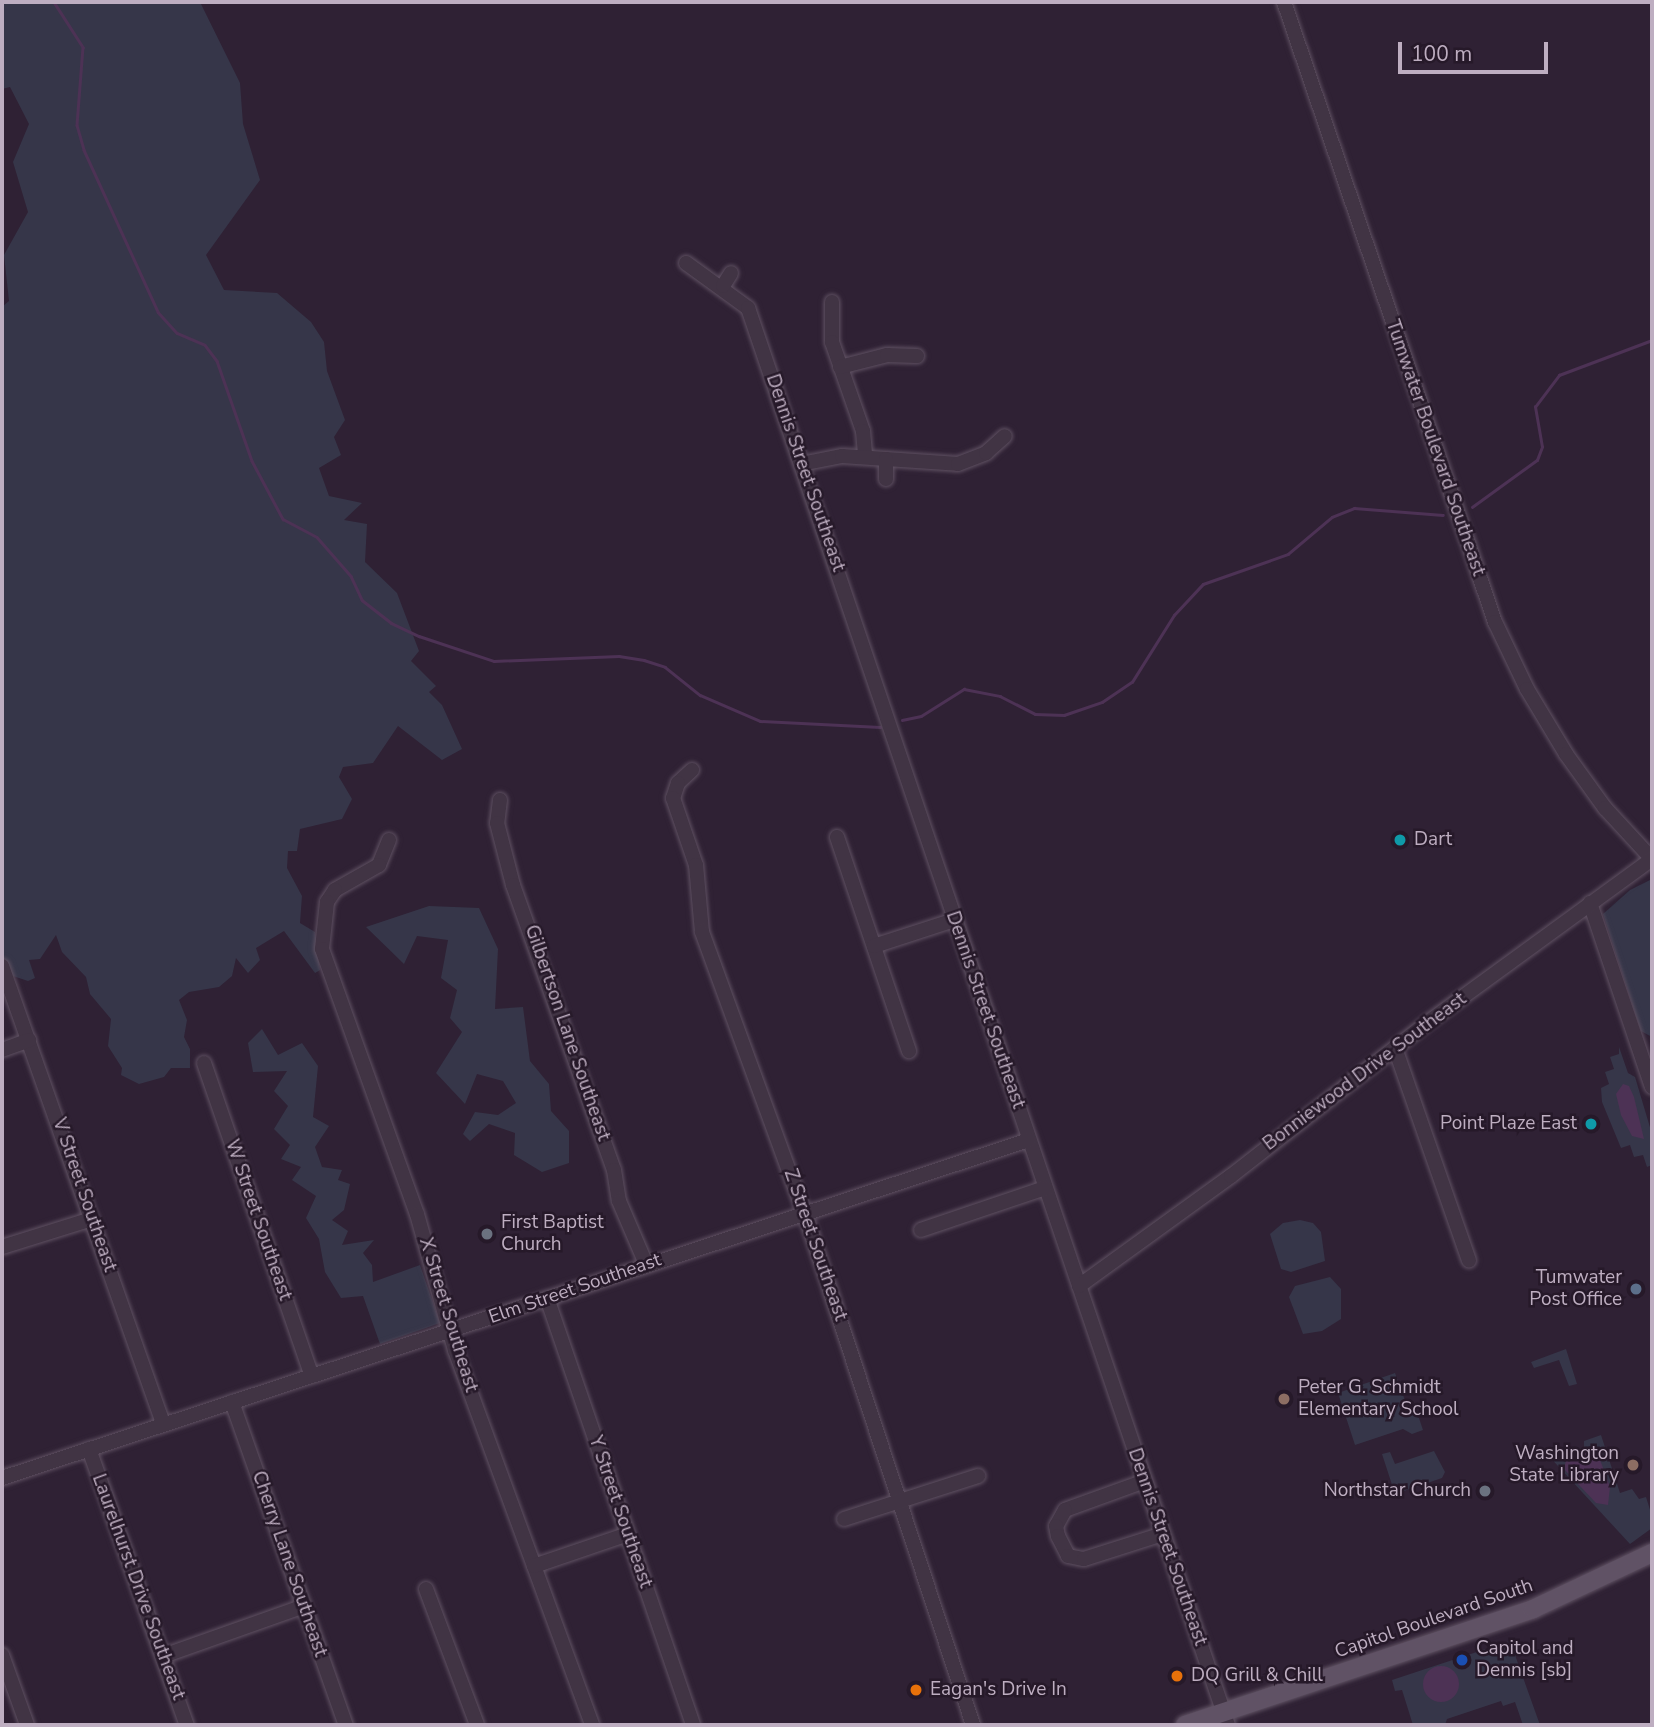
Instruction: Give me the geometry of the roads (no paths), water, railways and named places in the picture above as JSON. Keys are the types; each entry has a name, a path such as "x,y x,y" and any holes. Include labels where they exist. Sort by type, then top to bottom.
{"main road":[{"name":"Capitol Boulevard South","path":"1185,1725 1226,1719 1533,1609 1652,1553"}],"street":[{"name":"Tumwater Boulevard Southeast","path":"1284,2 1495,622 1527,689 1566,754 1605,808 1652,859"},
{"name":"Dennis Street Southeast","path":"686,263 727,280 748,308 1226,1719"},
{"path":"832,302 831,335 863,431 864,456"},
{"path":"841,367 887,355 917,356"},
{"path":"801,464 832,456 958,464 982,456 1005,436"},
{"path":"886,459 886,479"},
{"name":"Z Street Southeast","path":"692,770 678,783 673,798 696,865 702,932 804,1213 902,1502 973,1725"},
{"name":"Gilbertson Lane Southeast","path":"500,800 497,823 513,886 614,1170 619,1201 646,1264"},
{"path":"837,837 909,1051"},
{"name":"X Street Southeast","path":"389,840 379,865 335,890 327,902 322,949 417,1214 450,1330 592,1725"},
{"name":"Bonniewood Drive Southeast","path":"1079,1286 1652,859"},
{"path":"1590,903 1647,1052 1652,1087"},
{"path":"874,946 954,920"},
{"name":"V Street Southeast","path":"3,972 163,1424"},
{"path":"2,1050 29,1040"},
{"path":"1395,1048 1469,1261"},
{"name":"W Street Southeast","path":"204,1063 312,1376"},
{"name":"Elm Street Southeast","path":"2,1478 1029,1140"},
{"path":"921,1230 1045,1188"},
{"path":"2,1247 92,1219"},
{"name":"Y Street Southeast","path":"547,1298 692,1725"},
{"name":"Cherry Lane Southeast","path":"232,1402 346,1725"},
{"name":"Laurelhurst Drive Southeast","path":"89,1449 187,1725"},
{"path":"845,1519 978,1476"},
{"path":"1145,1481 1065,1510 1056,1526 1058,1536 1068,1556 1084,1559 1163,1534"},
{"path":"534,1566 628,1534"},
{"path":"426,1589 477,1725"},
{"path":"163,1656 304,1606"},
{"path":"2,1655 27,1725"}],"waterway":[{"path":"54,2 83,47 77,125 84,150 158,312 177,333 205,345 217,361 252,461 283,519 317,537 351,576 362,600 391,623 419,636 494,661 619,656 644,660 665,667 700,695 760,721 880,727"},
{"path":"1472,507 1537,460 1542,447 1535,407 1559,375 1652,340"},
{"path":"902,720 921,716 964,689 1000,696 1035,714 1064,715 1102,702 1132,682 1174,615 1203,584 1288,554 1332,517 1354,508 1443,515"}],"place":[{"name":"Dart","path":"1400,840"},
{"name":"Point Plaze East","path":"1591,1124"},
{"name":"First Baptist Church","path":"487,1234"},
{"name":"Tumwater Post Office","path":"1636,1289"},
{"name":"Peter G. Schmidt Elementary School","path":"1284,1399"},
{"name":"Washington State Library","path":"1633,1465"},
{"name":"Northstar Church","path":"1485,1491"},
{"name":"Capitol and Dennis [sb]","path":"1462,1660"},
{"name":"DQ Grill & Chill","path":"1177,1676"},
{"name":"Eagan's Drive In","path":"916,1690"}]}
